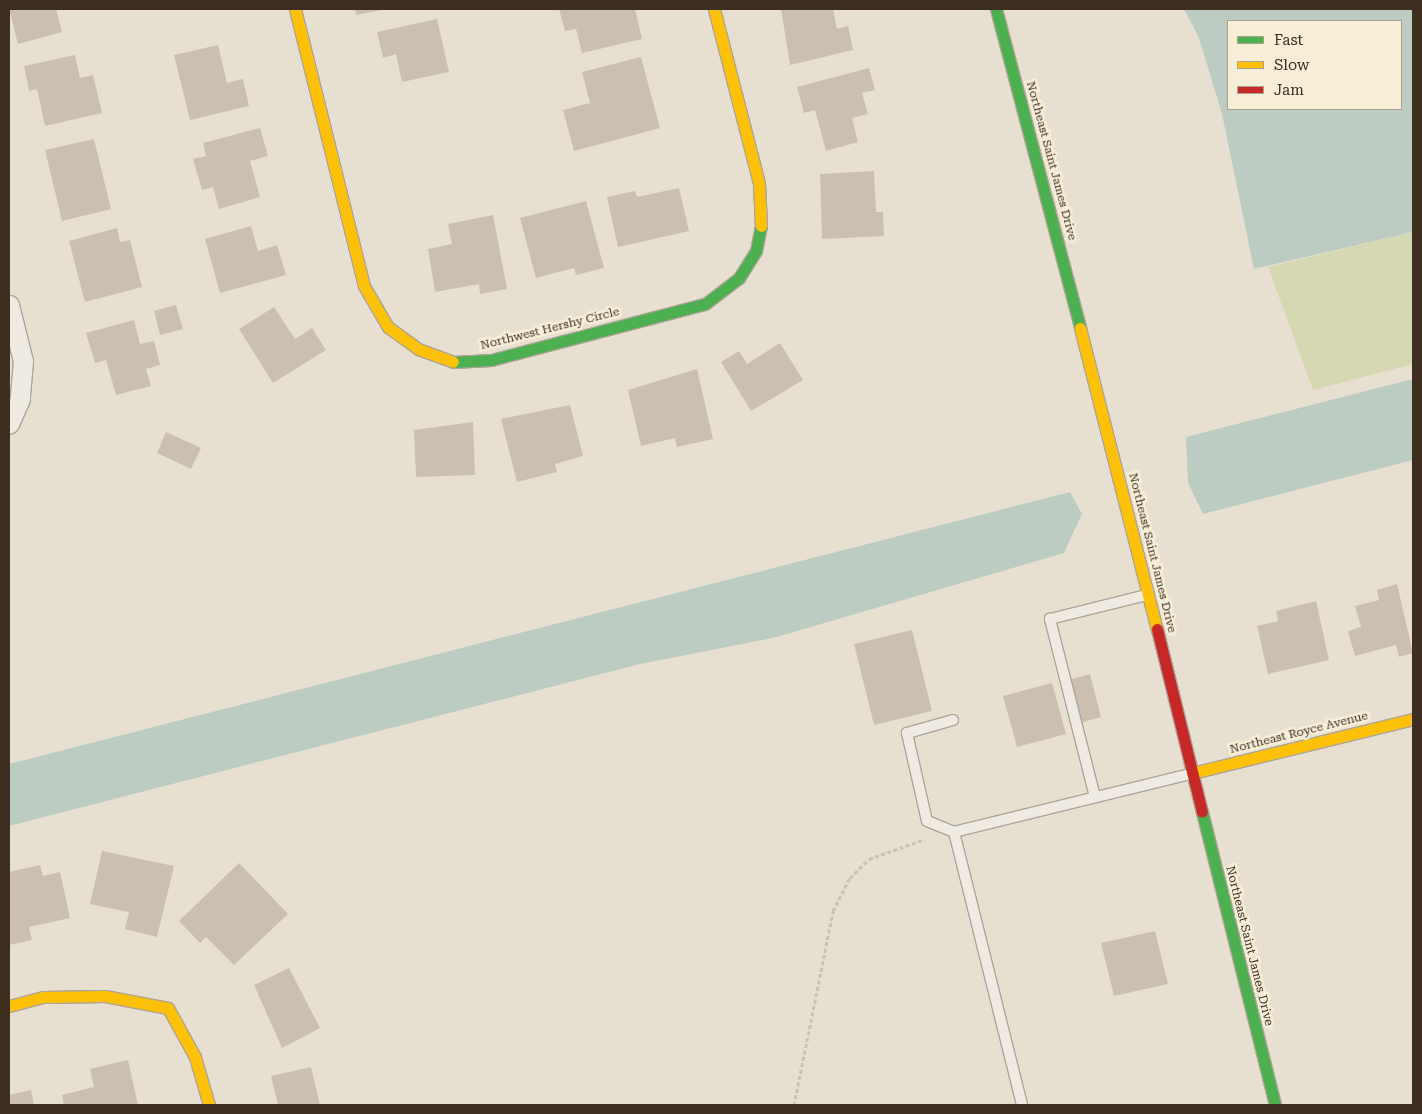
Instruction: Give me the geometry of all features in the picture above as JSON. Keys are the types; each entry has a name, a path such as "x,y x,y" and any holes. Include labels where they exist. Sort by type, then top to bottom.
{"street":[{"name":"Northwest Hershy Circle","path":"294,9 364,286 388,327 418,349 451,362 491,360 705,304 738,278 756,251 762,223 759,183 714,9"},
{"name":"Northeast Saint James Drive","path":"996,9 1148,595 1275,1105"},
{"path":"9,305 23,361 20,400 9,424"},
{"name":"Northeast Royce Avenue","path":"1192,773 1413,719"},
{"path":"9,1006 42,997 105,996 168,1008 195,1057 209,1105"}],"lane":[{"path":"1095,797 1050,619 1148,595"},
{"path":"953,720 906,733 927,821 954,832 1192,773"},
{"path":"954,832 1022,1105"}],"path":[{"path":"794,1105 833,910 850,878 869,858 954,832"}],"green space":[{"path":"1413,232 1413,364 1313,390 1268,267"}],"shaded area":[{"path":"1184,9 1413,9 1413,232 1254,269 1222,114 1199,38"},
{"path":"1413,379 1413,460 1203,514 1188,483 1186,437"},
{"path":"1070,492 1082,514 1064,553 773,638 640,664 9,826 9,764"}],"building":[{"path":"9,9 56,9 62,32 18,44"},
{"path":"355,9 381,9 381,10 356,15"},
{"path":"559,9 635,9 642,39 582,53 576,29 565,31"},
{"path":"781,9 833,9 837,29 848,26 853,50 790,65"},
{"path":"437,19 449,72 402,82 396,54 383,58 377,32"},
{"path":"218,45 227,83 243,79 249,106 190,120 174,55"},
{"path":"75,55 80,78 93,75 102,113 45,126 37,89 29,91 24,66"},
{"path":"641,57 660,128 574,151 563,110 590,103 582,72"},
{"path":"869,68 875,90 862,93 868,114 852,118 858,142 826,151 815,110 804,113 797,87"},
{"path":"260,128 268,156 250,161 260,197 219,209 213,187 202,190 193,159 206,156 203,143"},
{"path":"94,139 111,209 62,221 45,150"},
{"path":"874,171 876,212 883,212 884,236 822,239 820,174"},
{"path":"679,188 689,231 618,247 607,197 635,191 637,197"},
{"path":"586,201 604,268 576,275 574,268 536,278 520,218"},
{"path":"493,215 507,289 480,294 479,284 435,292 428,249 452,244 448,224"},
{"path":"251,226 258,251 277,245 286,275 220,293 205,239"},
{"path":"117,228 120,242 130,240 142,287 85,302 69,241"},
{"path":"176,305 183,329 160,335 154,311"},
{"path":"274,307 295,339 312,328 326,350 273,383 239,329"},
{"path":"134,320 140,344 154,341 160,365 146,369 151,386 116,395 106,360 95,363 86,333"},
{"path":"780,343 803,380 751,411 721,362 739,351 747,364"},
{"path":"697,369 713,439 677,447 675,438 641,446 628,390"},
{"path":"570,405 583,456 555,464 557,472 517,482 501,419"},
{"path":"473,422 475,475 416,477 414,430"},
{"path":"166,432 201,448 191,469 157,453"},
{"path":"1397,584 1413,653 1399,657 1396,645 1355,656 1348,631 1361,627 1355,606 1379,600 1377,590"},
{"path":"1316,601 1329,660 1268,674 1257,626 1278,621 1276,611"},
{"path":"912,630 932,711 874,725 854,644"},
{"path":"1090,674 1101,717 1080,723 1068,680"},
{"path":"1052,683 1066,734 1017,747 1003,696"},
{"path":"102,851 174,866 157,937 125,929 129,912 90,904"},
{"path":"239,863 288,914 234,965 206,937 200,943 179,921"},
{"path":"40,865 43,876 60,872 70,918 29,927 32,940 9,945 9,872"},
{"path":"1155,931 1168,984 1114,996 1101,943"},
{"path":"289,968 320,1028 282,1048 254,985"},
{"path":"128,1060 138,1105 64,1105 62,1095 94,1087 90,1069"},
{"path":"311,1067 320,1105 278,1105 271,1076"},
{"path":"31,1090 34,1105 9,1105 9,1095"}],"traffic: fast":[{"path":"996,9 1080,328"},
{"path":"453,362 491,360 705,304 739,278 756,251 761,226"},
{"path":"1202,812 1275,1105"}],"traffic: slow":[{"path":"295,9 364,286 388,327 418,349 453,362"},
{"path":"714,9 759,183 761,226"},
{"path":"1080,328 1157,629"},
{"path":"1192,773 1413,719"},
{"path":"9,1006 43,997 105,996 168,1008 195,1057 209,1105"}],"traffic: jam":[{"path":"1157,629 1202,812"}]}
